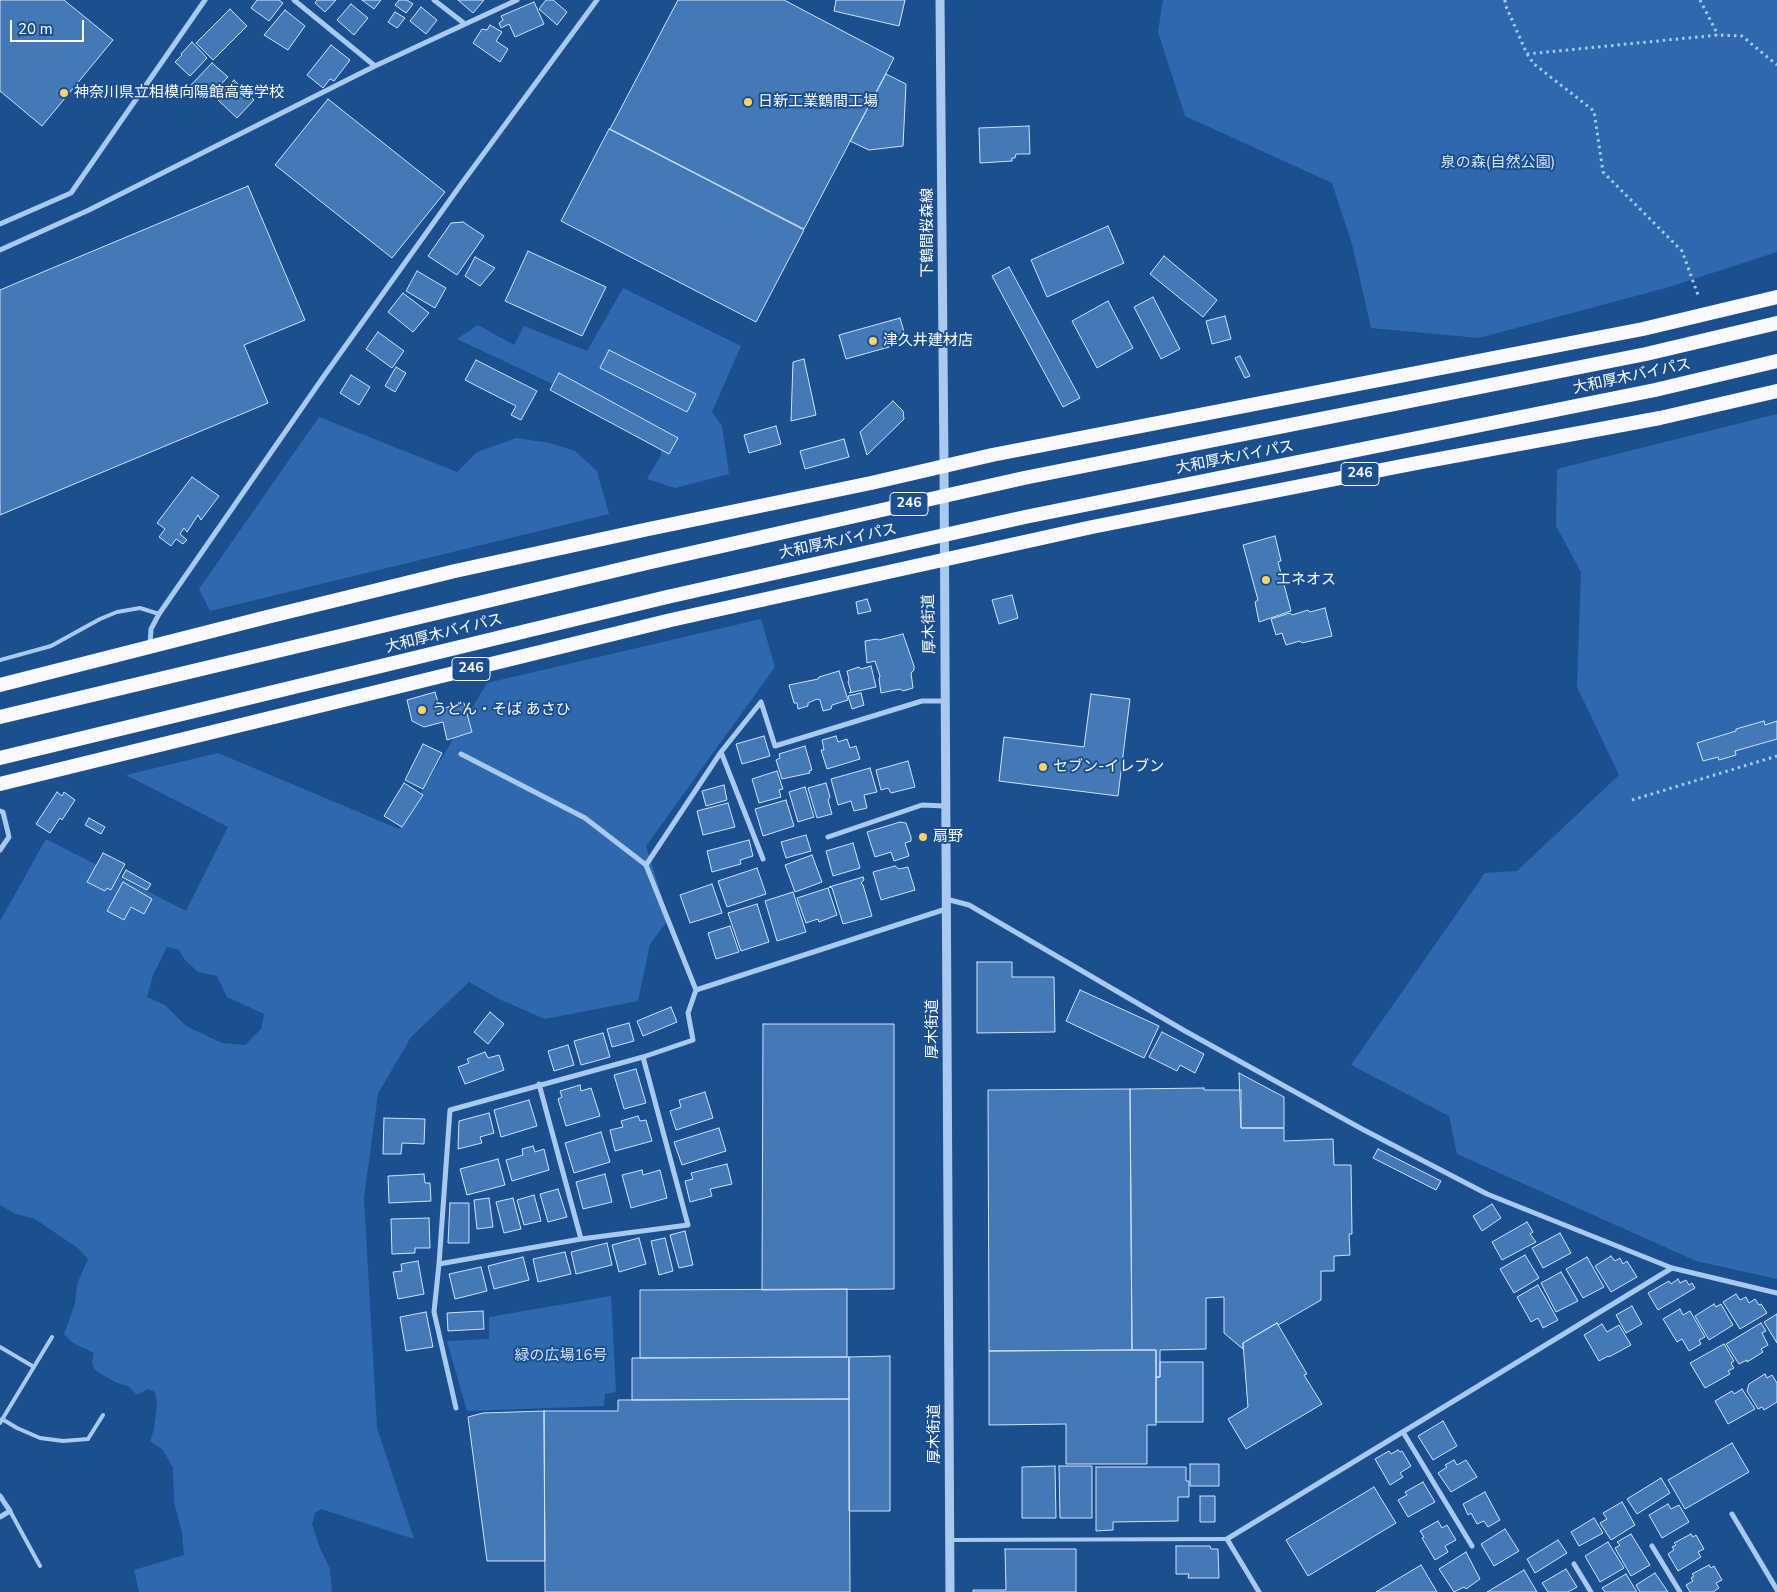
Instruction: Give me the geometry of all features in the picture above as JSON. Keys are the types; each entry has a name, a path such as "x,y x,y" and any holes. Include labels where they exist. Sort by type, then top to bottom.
{"highway":[{"name":"246","path":"0,685 455,571 1031,448 1643,329 1777,297"},
{"name":"大和厚木バイパス","path":"0,717 651,562 1024,478 1646,354 1777,323"},
{"name":"大和厚木バイパス","path":"0,758 696,590 1025,517 1645,392 1777,361"},
{"name":"246","path":"0,784 671,620 1092,527 1417,463 1660,418 1777,391"}],"street":[{"path":"0,224 71,193 205,0"},
{"path":"294,0 375,66"},
{"path":"434,0 465,24"},
{"path":"0,250 89,210 375,66 517,0"},
{"path":"150,646 151,629 159,614 324,376 462,183 597,0"},
{"name":"下鶴間桜森線","path":"940,0 944,466"},
{"name":"厚木街道","path":"944,466 950,1592"},
{"path":"646,865 721,752 760,702 775,746 922,701 945,701"},
{"path":"721,752 763,860"},
{"path":"456,1408 434,1312 450,1110 539,1084 644,1057 693,1040 688,1013 696,990 646,865 585,818 461,754"},
{"path":"828,836 922,805 945,806"},
{"path":"0,811 3,812 9,837 0,850"},
{"path":"946,899 969,905 1185,1031 1336,1115 1479,1189 1672,1268 1777,1293"},
{"path":"696,990 946,909"},
{"path":"439,1264 581,1240 688,1225 644,1057"},
{"path":"539,1084 581,1240"},
{"path":"1258,1592 1227,1539 1672,1268"},
{"path":"1403,1432 1472,1546"},
{"path":"0,1496 10,1511 0,1517"},
{"path":"1732,1514 1777,1590"},
{"path":"1652,1546 1680,1592"},
{"path":"1574,1564 1591,1592"}],"lane":[{"path":"0,660 50,646 100,619 118,612 140,608 159,614"},
{"path":"52,1337 1,1421 40,1438 63,1441 88,1439 103,1415"},
{"path":"0,1347 34,1367"},
{"path":"10,1511 40,1566"},
{"path":"950,1540 1227,1539"}],"path":[{"path":"1506,0 1527,54 1534,64 1594,112 1603,172 1682,251 1698,295"},
{"path":"1700,0 1718,35"},
{"path":"1527,54 1718,35 1742,36 1777,65"},
{"path":"1632,800 1777,756"}],"green space":[{"name":"泉の森(自然公園)","path":"1163,0 1777,0 1777,252 1669,287 1479,338 1371,328 1352,244 1332,183 1185,116 1158,32"},
{"path":"623,288 741,346 712,412 722,426 729,474 675,488 647,479 661,455 661,435 457,339 478,325 514,345 524,326 587,351"},
{"path":"1777,414 1777,1279 1696,1261 1457,1154 1449,1116 1351,1065 1485,873 1517,871 1619,775 1577,687 1581,572 1556,526 1557,469"},
{"path":"319,417 457,472 477,452 516,438 550,443 575,451 597,471 609,514 210,611 199,589"},
{"path":"761,619 775,667 646,846 669,919 650,944 638,1001 545,1019 501,1000 469,982 411,1037 378,1094 364,1198 377,1428 414,1539 321,1509 315,1513 312,1524 319,1546 330,1569 332,1592 139,1592 134,1570 184,1555 182,1533 174,1502 173,1468 163,1450 150,1441 156,1413 157,1402 155,1392 148,1389 137,1395 128,1386 117,1383 101,1374 94,1369 92,1362 94,1353 73,1343 64,1334 75,1304 77,1284 88,1259 79,1249 35,1219 16,1214 0,1205 0,921 46,839 186,911 228,827 126,775 218,753 399,829 487,683","holes":["167,947 179,950 184,959 198,972 217,976 227,997 264,1014 261,1029 245,1045 222,1043 186,1026 165,1005 147,997 153,975"]},
{"name":"緑の広場16号","path":"611,1296 616,1392 605,1394 604,1406 467,1411 447,1341 489,1339 489,1317"}],"building":[{"path":"0,0 64,0 113,40 42,126 0,91"},
{"path":"257,0 279,0 283,3 269,21 251,8"},
{"path":"317,0 336,0 325,12 315,3"},
{"path":"362,0 381,0 374,9"},
{"path":"399,0 407,0 413,4 406,13 395,5"},
{"path":"458,0 484,0 473,13"},
{"path":"546,0 553,0 567,12 557,25 539,9"},
{"name":"日新工業鶴間工場","path":"678,0 784,0 894,58 804,229 610,129"},
{"path":"836,0 905,0 899,26 834,11"},
{"path":"534,2 544,24 515,37 509,24 501,28 499,23 503,20 501,16"},
{"path":"351,4 368,18 354,35 337,20"},
{"path":"421,7 437,20 426,34 410,21"},
{"path":"230,9 247,26 213,60 196,43"},
{"path":"285,10 305,26 288,50 264,35"},
{"path":"395,12 405,18 397,28 388,22"},
{"path":"490,25 502,32 496,41 508,49 500,62 473,43 482,29 487,30"},
{"path":"192,42 207,58 190,76 175,62"},
{"path":"331,45 350,60 334,81 330,79 323,88 307,75"},
{"path":"212,63 228,77 206,100 190,86"},
{"path":"886,74 906,84 903,146 869,150 850,141"},
{"path":"234,80 254,100 237,118 217,99"},
{"path":"328,99 445,192 392,258 275,165"},
{"path":"1029,126 1030,154 1016,154 1012,161 980,163 979,128"},
{"path":"609,129 804,230 756,322 561,221"},
{"path":"248,186 305,320 244,345 268,403 0,515 0,290"},
{"path":"463,222 484,236 457,275 428,256 451,223"},
{"path":"1108,226 1124,263 1047,297 1031,260"},
{"path":"528,251 606,287 582,336 505,301"},
{"path":"1164,256 1217,300 1203,317 1150,274"},
{"path":"475,257 495,268 480,286 465,276"},
{"path":"1009,267 1080,398 1063,407 992,276"},
{"path":"417,271 446,288 435,308 406,291"},
{"path":"403,293 429,313 413,332 388,312"},
{"path":"1153,297 1180,349 1161,359 1134,307"},
{"path":"1108,301 1133,348 1097,368 1072,321"},
{"path":"1225,316 1231,339 1212,344 1206,321"},
{"path":"900,318 907,342 846,359 839,335"},
{"path":"378,332 404,351 392,368 366,349"},
{"path":"609,350 696,394 687,412 600,368"},
{"path":"1240,356 1250,376 1245,378 1235,358"},
{"path":"804,359 816,415 791,421 793,362"},
{"path":"476,360 537,391 521,420 511,415 516,406 465,380"},
{"path":"396,367 406,373 395,392 385,386"},
{"path":"559,373 678,438 669,454 550,390"},
{"path":"351,375 370,387 359,405 340,393"},
{"path":"893,401 903,411 904,419 867,455 860,432"},
{"path":"776,426 781,444 749,453 744,435"},
{"path":"844,439 849,457 805,469 800,451"},
{"path":"192,477 219,496 201,520 198,515 187,532 184,528 180,534 187,540 183,544 176,539 171,546 159,537 165,529 157,523"},
{"path":"1275,536 1281,561 1278,562 1291,611 1259,622 1255,602 1258,600 1243,545"},
{"path":"1012,595 1018,618 999,624 992,600"},
{"path":"867,599 871,611 858,614 856,602"},
{"path":"1325,608 1332,636 1286,645 1282,633 1276,635 1271,619 1290,613 1292,615 1308,610 1310,612"},
{"path":"903,634 914,666 914,670 911,673 913,688 881,693 880,676 875,661 867,663 865,641 879,640"},
{"path":"871,666 876,687 849,693 851,691 847,671"},
{"path":"839,671 848,700 832,705 831,709 823,711 820,700 817,699 808,703 808,706 798,709 797,703 794,703 789,685 818,679 819,677"},
{"path":"435,692 440,709 464,703 472,732 447,740 443,722 424,727 412,721 407,700"},
{"path":"861,693 864,705 852,709 848,696"},
{"path":"1091,694 1130,699 1118,796 999,781 1004,737 1084,747"},
{"path":"1764,721 1765,725 1777,721 1777,739 1735,751 1736,755 1719,760 1718,757 1703,761 1697,743"},
{"path":"764,736 770,756 742,764 736,744"},
{"path":"836,736 838,742 847,739 850,748 856,746 860,759 827,769 821,750 824,750 822,740"},
{"path":"423,744 442,753 423,789 405,780"},
{"path":"805,746 812,770 809,771 810,773 782,779 776,760 780,758 779,754"},
{"path":"908,761 915,787 891,793 888,788 881,790 876,770"},
{"path":"870,768 877,792 864,795 867,808 854,811 851,801 838,805 831,779"},
{"path":"777,771 783,789 779,790 781,797 759,803 752,779"},
{"path":"404,783 423,795 402,827 384,816"},
{"path":"826,783 832,814 817,818 808,788"},
{"path":"724,785 727,800 706,806 702,791"},
{"path":"805,787 814,817 798,822 789,792"},
{"path":"57,792 62,796 64,792 75,800 62,820 60,818 50,833 36,824"},
{"path":"786,800 794,826 763,836 755,809"},
{"path":"728,803 735,827 703,835 697,811"},
{"path":"89,818 105,827 101,834 85,825"},
{"path":"900,822 906,823 911,837 911,841 905,843 909,856 894,861 891,852 875,857 867,832"},
{"path":"806,835 811,851 786,858 781,842"},
{"path":"749,840 753,856 740,860 741,864 712,872 707,851"},
{"path":"853,843 860,868 833,876 826,851"},
{"path":"103,853 125,864 111,890 107,888 105,891 87,882"},
{"path":"812,855 822,882 795,892 785,865"},
{"path":"895,866 899,869 908,867 915,890 881,900 873,872"},
{"path":"757,868 766,894 727,907 718,881"},
{"path":"126,870 151,884 147,890 122,877"},
{"path":"863,877 864,880 861,883 872,916 843,924 832,888 829,887"},
{"path":"123,882 152,899 144,914 131,907 124,920 107,911"},
{"path":"712,884 722,913 690,923 680,895"},
{"path":"828,888 837,915 819,922 818,919 806,923 797,898"},
{"path":"793,892 806,932 777,941 765,901"},
{"path":"757,904 769,942 741,951 728,913"},
{"path":"730,926 739,952 716,959 708,933"},
{"path":"977,962 1012,962 1012,977 1054,977 1055,1032 977,1033"},
{"path":"1080,990 1159,1026 1144,1058 1066,1021"},
{"path":"671,1007 677,1022 643,1036 637,1021"},
{"path":"490,1012 504,1024 488,1044 474,1032"},
{"path":"629,1023 634,1041 612,1047 607,1029"},
{"path":"763,1024 894,1024 894,1289 762,1290"},
{"path":"1162,1032 1204,1054 1195,1073 1180,1065 1177,1071 1149,1057"},
{"path":"603,1033 610,1057 581,1065 574,1041"},
{"path":"568,1045 574,1065 554,1071 548,1051"},
{"path":"485,1052 488,1058 499,1055 504,1070 465,1084 458,1067 469,1063 467,1059"},
{"path":"636,1069 646,1103 624,1109 614,1075"},
{"path":"1239,1073 1284,1097 1284,1128 1241,1128"},
{"path":"580,1085 581,1091 591,1088 600,1116 566,1126 558,1099 562,1097 560,1091"},
{"path":"1204,1088 1204,1090 1241,1090 1241,1128 1284,1128 1284,1141 1333,1139 1334,1165 1351,1165 1352,1234 1349,1234 1350,1255 1334,1256 1334,1271 1321,1271 1321,1300 1243,1343 1243,1349 1224,1333 1224,1297 1206,1298 1206,1349 1160,1350 1160,1377 1156,1377 1156,1350 1132,1350 1130,1089"},
{"path":"1130,1089 1132,1350 989,1351 988,1090"},
{"path":"705,1092 713,1118 676,1130 670,1111 681,1107 679,1100"},
{"path":"529,1100 537,1126 501,1137 494,1110"},
{"path":"489,1113 494,1133 480,1137 482,1143 458,1149 459,1121"},
{"path":"638,1116 640,1121 646,1120 652,1141 615,1151 610,1130 623,1127 621,1121"},
{"path":"384,1118 425,1119 424,1144 402,1143 401,1154 383,1154"},
{"path":"719,1128 726,1151 682,1165 674,1142"},
{"path":"601,1132 610,1162 574,1173 565,1143"},
{"path":"533,1146 535,1152 544,1149 549,1170 512,1181 506,1160 523,1155 522,1149"},
{"path":"1378,1149 1441,1181 1436,1190 1373,1158"},
{"path":"498,1159 505,1185 467,1195 460,1169"},
{"path":"727,1164 732,1184 710,1189 712,1196 690,1202 685,1181 693,1179 691,1173"},
{"path":"642,1170 643,1175 660,1170 667,1198 631,1208 622,1175"},
{"path":"424,1174 425,1183 430,1183 431,1201 389,1203 388,1176"},
{"path":"605,1174 612,1202 583,1209 576,1182"},
{"path":"558,1189 567,1217 548,1222 540,1194"},
{"path":"534,1195 541,1221 524,1225 517,1200"},
{"path":"489,1198 493,1227 477,1229 474,1200"},
{"path":"513,1198 521,1229 504,1233 496,1202"},
{"path":"450,1203 469,1203 469,1243 448,1243"},
{"path":"1492,1204 1501,1218 1482,1231 1473,1216"},
{"path":"429,1218 430,1248 415,1248 415,1253 392,1254 391,1219"},
{"path":"1527,1222 1533,1232 1530,1234 1536,1242 1502,1260 1492,1242"},
{"path":"685,1231 693,1265 679,1268 670,1235"},
{"path":"1560,1233 1571,1253 1543,1268 1532,1248"},
{"path":"639,1238 646,1264 619,1272 612,1245"},
{"path":"665,1238 673,1271 659,1275 651,1241"},
{"path":"607,1243 612,1265 576,1274 571,1252"},
{"path":"565,1252 571,1274 538,1282 533,1259"},
{"path":"1525,1255 1539,1278 1514,1293 1500,1269"},
{"path":"1611,1256 1615,1261 1620,1258 1623,1264 1627,1261 1637,1277 1611,1292 1595,1266"},
{"path":"523,1257 529,1280 494,1289 488,1266"},
{"path":"1587,1257 1604,1287 1583,1298 1566,1269"},
{"path":"418,1261 424,1294 398,1299 393,1272 402,1271 401,1264"},
{"path":"481,1267 487,1291 455,1299 449,1274"},
{"path":"1561,1272 1578,1301 1556,1312 1541,1283"},
{"path":"1678,1279 1680,1283 1686,1280 1689,1285 1692,1283 1695,1288 1658,1310 1648,1293 1669,1281 1671,1284"},
{"path":"1538,1285 1558,1320 1543,1328 1538,1318 1531,1322 1517,1297"},
{"path":"847,1289 847,1357 640,1358 640,1290"},
{"path":"1736,1294 1740,1300 1746,1297 1749,1303 1755,1299 1767,1313 1740,1329 1723,1302"},
{"path":"1714,1304 1716,1307 1721,1304 1733,1325 1709,1340 1695,1316"},
{"path":"1632,1306 1642,1324 1626,1333 1616,1315"},
{"path":"1680,1309 1683,1315 1690,1311 1705,1337 1699,1340 1701,1344 1689,1351 1682,1339 1677,1342 1663,1319"},
{"path":"483,1311 484,1329 448,1331 447,1313"},
{"path":"426,1312 433,1347 406,1351 400,1317"},
{"path":"1777,1314 1777,1343 1764,1322"},
{"path":"1277,1323 1307,1374 1304,1375 1322,1404 1246,1449 1228,1419 1248,1407 1243,1343"},
{"path":"1761,1323 1766,1331 1762,1333 1768,1345 1761,1349 1763,1352 1747,1362 1747,1360 1739,1364 1726,1344"},
{"path":"1602,1324 1607,1332 1619,1325 1631,1345 1599,1361 1584,1335"},
{"path":"1724,1344 1734,1361 1731,1363 1734,1368 1728,1371 1730,1374 1705,1388 1690,1363"},
{"path":"1156,1350 1156,1425 1147,1425 1147,1464 1066,1464 1066,1424 989,1425 989,1351"},
{"path":"890,1356 890,1511 849,1511 849,1357"},
{"path":"849,1357 849,1399 632,1400 632,1358"},
{"path":"1160,1362 1203,1362 1203,1422 1156,1422 1156,1377 1160,1377"},
{"path":"1765,1374 1767,1378 1772,1375 1777,1383 1777,1402 1764,1410 1762,1407 1758,1409 1747,1391 1749,1384"},
{"path":"1742,1389 1755,1409 1728,1424 1715,1401 1732,1391 1734,1394"},
{"path":"849,1399 850,1592 545,1592 544,1411 618,1411 618,1400"},
{"path":"544,1411 545,1561 487,1561 468,1417 483,1413"},
{"path":"1443,1421 1457,1446 1433,1460 1418,1436"},
{"path":"1732,1443 1749,1472 1685,1509 1668,1480"},
{"path":"1398,1450 1402,1451 1411,1466 1400,1473 1403,1477 1390,1485 1375,1459 1389,1451 1391,1454"},
{"path":"1454,1460 1457,1465 1466,1460 1477,1477 1451,1492 1438,1473 1447,1467 1445,1465"},
{"path":"1190,1464 1219,1464 1219,1486 1190,1486"},
{"path":"1055,1466 1056,1518 1022,1518 1022,1467"},
{"path":"1059,1466 1092,1466 1092,1518 1060,1518"},
{"path":"1096,1467 1186,1467 1186,1481 1189,1481 1189,1497 1178,1497 1178,1521 1113,1522 1113,1530 1096,1531"},
{"path":"1661,1478 1670,1493 1637,1514 1627,1499"},
{"path":"1423,1482 1435,1502 1408,1517 1398,1500 1407,1495 1405,1492"},
{"path":"1374,1487 1396,1523 1308,1576 1286,1540"},
{"path":"1485,1492 1500,1520 1488,1527 1484,1521 1477,1524 1471,1513 1468,1515 1463,1504"},
{"path":"1200,1496 1215,1496 1215,1522 1200,1522"},
{"path":"1622,1502 1635,1525 1611,1540 1600,1523 1607,1519 1603,1513"},
{"path":"1668,1504 1671,1509 1679,1505 1689,1522 1662,1538 1649,1515"},
{"path":"1594,1518 1603,1533 1579,1546 1571,1532"},
{"path":"1438,1521 1442,1528 1447,1525 1456,1540 1445,1546 1448,1552 1435,1560 1420,1531"},
{"path":"1505,1529 1519,1551 1494,1566 1481,1544"},
{"path":"1631,1534 1650,1565 1631,1576 1615,1548 1620,1545 1617,1542"},
{"path":"1691,1534 1693,1537 1696,1535 1704,1549 1698,1552 1701,1557 1678,1571 1668,1554 1674,1550 1672,1547 1676,1545 1674,1543"},
{"path":"1558,1540 1567,1553 1535,1573 1527,1559"},
{"path":"1608,1542 1624,1568 1600,1582 1585,1556"},
{"path":"1176,1546 1210,1546 1211,1549 1218,1549 1219,1578 1188,1578 1189,1574 1176,1574"},
{"path":"1005,1549 1076,1549 1076,1592 973,1592 973,1590 1006,1590"},
{"path":"1466,1552 1480,1579 1466,1589 1464,1587 1454,1592 1439,1569"},
{"path":"1421,1565 1437,1592 1376,1592"},
{"path":"1709,1565 1711,1568 1714,1566 1722,1580 1716,1583 1719,1588 1713,1592 1690,1592 1686,1585 1693,1581 1691,1578 1694,1576 1692,1574"},
{"path":"1566,1569 1577,1587 1568,1592 1548,1592 1542,1583"},
{"path":"1524,1570 1537,1592 1487,1592"},
{"path":"1655,1573 1668,1592 1640,1592 1636,1585"},
{"path":"1626,1574 1637,1592 1605,1592 1602,1588"}],"place":[{"name":"神奈川県立相模向陽館高等学校","path":"64,93"},
{"name":"日新工業鶴間工場","path":"748,102"},
{"name":"津久井建材店","path":"873,341"},
{"name":"エネオス","path":"1266,580"},
{"name":"うどん・そば あさひ","path":"422,710"},
{"name":"セブン-イレブン","path":"1043,767"},
{"name":"扇野","path":"923,837"}]}
